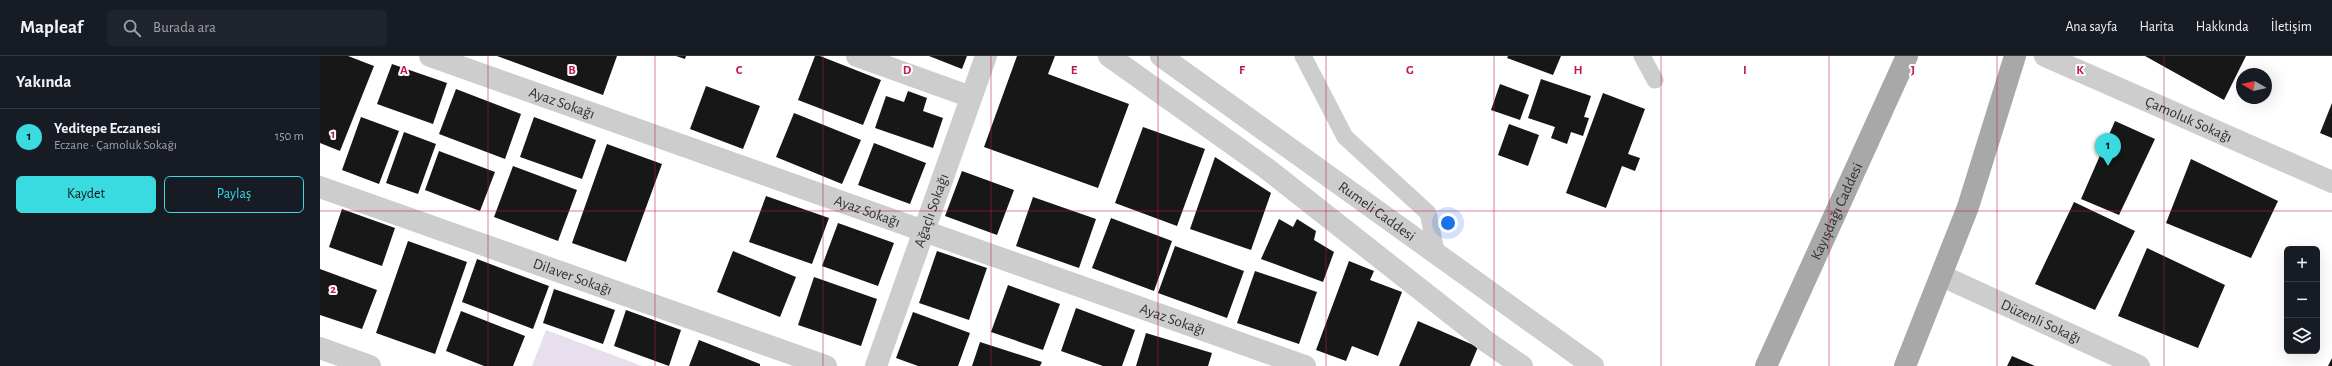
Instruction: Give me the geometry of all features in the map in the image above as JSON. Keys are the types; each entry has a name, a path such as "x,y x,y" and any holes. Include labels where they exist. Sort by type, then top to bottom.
{"main road":[{"name":"Kayışdağı Caddesi","path":"1766,366 1907,56"},
{"path":"1905,366 1942,276 1968,207 2015,56"}],"street":[{"name":"Ayaz Sokağı","path":"430,56 1305,366"},
{"path":"857,56 971,97"},
{"name":"Ağaçlı Sokağı","path":"876,366 986,56"},
{"path":"1109,56 1266,168 1487,342 1522,366"},
{"name":"Rumeli Caddesi","path":"1161,56 1593,366"},
{"name":"Çamoluk Sokağı","path":"2046,56 2332,182"},
{"name":"Dilaver Sokağı","path":"320,187 826,366"},
{"name":"Düzenli Sokağı","path":"1942,276 2139,366"},
{"path":"320,348 370,366"}],"lane":[{"path":"1303,56 1346,137 1428,213 1437,255"},
{"path":"1642,56 1655,80"}],"shaded area":[{"path":"546,330 642,366 532,366"}],"building":[{"path":"320,56 348,56 374,66 340,151 320,143"},
{"path":"497,56 617,56 603,95"},
{"path":"676,56 686,56 685,59"},
{"path":"815,56 820,56 881,80 863,125 798,100"},
{"path":"929,56 967,56 962,69"},
{"path":"1017,56 1055,56 1048,74 1129,104 1098,188 984,147"},
{"path":"1508,56 1561,56 1553,75 1507,58"},
{"path":"2145,56 2246,56 2240,68 2236,68 2236,76 2224,100"},
{"path":"392,64 447,83 433,124 377,104"},
{"path":"1541,79 1591,96 1584,117 1589,118 1583,136 1571,132 1567,144 1551,138 1555,127 1528,118"},
{"path":"1500,84 1529,95 1520,120 1491,110"},
{"path":"706,86 760,106 743,149 690,129"},
{"path":"456,89 521,114 505,159 439,134"},
{"path":"908,91 927,98 923,111 943,118 933,148 875,128 886,96 904,102"},
{"path":"1603,93 1645,109 1628,154 1640,158 1635,171 1622,166 1606,208 1566,193"},
{"path":"2332,103 2332,138 2320,133"},
{"path":"794,113 861,140 842,184 776,157"},
{"path":"361,117 399,131 379,184 342,170"},
{"path":"534,117 596,140 582,179 520,157"},
{"path":"2115,121 2155,139 2119,215 2081,199"},
{"path":"1509,124 1539,135 1528,166 1498,155"},
{"path":"1143,127 1205,149 1177,226 1115,203"},
{"path":"404,132 436,144 418,194 386,183"},
{"path":"874,143 926,163 910,204 858,185"},
{"path":"607,144 662,164 626,262 572,243"},
{"path":"439,151 495,172 480,211 425,190"},
{"path":"1215,157 1271,193 1251,250 1190,229"},
{"path":"2191,159 2278,201 2251,258 2166,223"},
{"path":"513,166 577,190 558,241 494,217"},
{"path":"962,171 1014,190 997,235 945,216"},
{"path":"766,196 829,218 812,264 749,242"},
{"path":"1033,197 1096,219 1079,268 1016,246"},
{"path":"2074,202 2135,231 2095,310 2035,284"},
{"path":"342,209 395,228 382,266 329,247"},
{"path":"1111,218 1172,241 1154,291 1092,268"},
{"path":"1279,219 1293,227 1297,219 1316,231 1314,240 1334,252 1323,282 1261,259"},
{"path":"838,223 894,243 878,286 822,266"},
{"path":"408,241 467,262 435,354 376,333"},
{"path":"1175,246 1244,271 1227,318 1158,293"},
{"path":"2147,248 2225,285 2198,348 2118,316"},
{"path":"733,251 796,277 780,317 717,292"},
{"path":"937,251 987,268 969,320 919,303"},
{"path":"477,259 549,286 533,329 462,302"},
{"path":"1349,261 1374,271 1370,280 1402,292 1378,356 1352,346 1346,361 1316,350"},
{"path":"320,269 377,290 362,329 320,315"},
{"path":"1255,271 1317,292 1299,344 1237,323"},
{"path":"814,277 877,299 861,346 798,325"},
{"path":"1008,285 1060,304 1043,350 991,332"},
{"path":"554,289 615,310 603,344 543,323"},
{"path":"1076,308 1135,330 1122,366 1103,366 1061,351"},
{"path":"626,310 681,330 669,366 614,346"},
{"path":"461,311 525,336 513,366 484,366 446,351"},
{"path":"913,312 970,333 958,366 918,366 896,358"},
{"path":"1418,321 1478,347 1470,366 1399,366"},
{"path":"1146,333 1212,353 1208,366 1136,366"},
{"path":"699,340 760,364 760,366 689,366"},
{"path":"980,342 1042,362 1040,366 972,366"},
{"path":"2012,356 2035,366 2007,366"},
{"path":"2332,358 2332,366 2328,366"}],"place":[{"name":"Yeditepe Eczanesi","path":"2108,166"}]}
